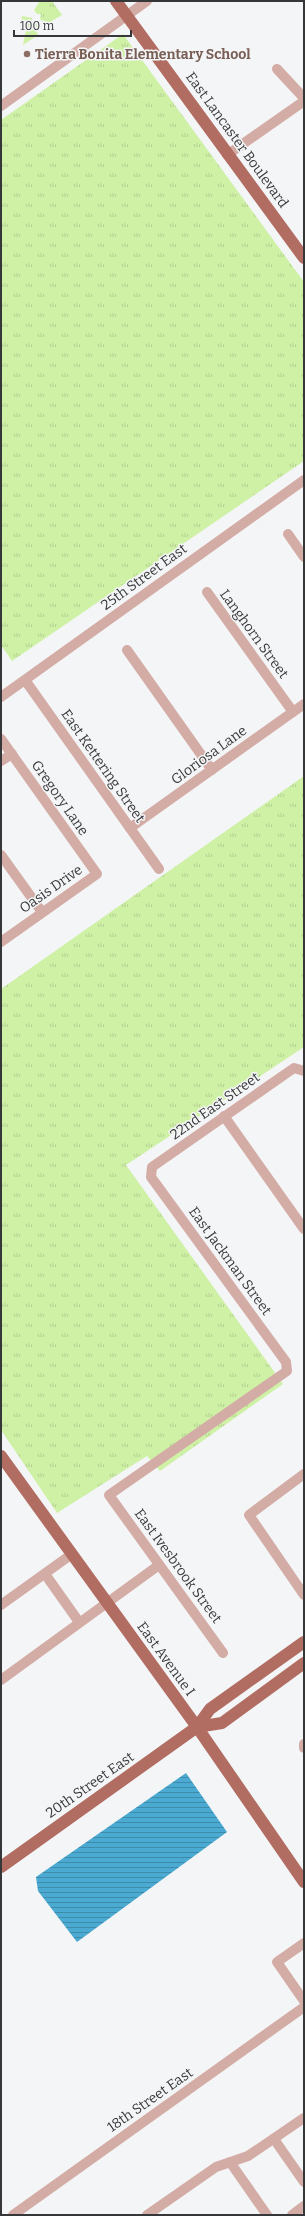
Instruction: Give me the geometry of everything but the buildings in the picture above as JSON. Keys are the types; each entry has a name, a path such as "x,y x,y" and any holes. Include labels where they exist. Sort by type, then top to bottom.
{"main road":[{"name":"East Lancaster Boulevard","path":"116,1 227,155 304,258"},
{"name":"East Avenue I","path":"1,1456 197,1727 304,1882"},
{"name":"20th Street East","path":"1,1867 197,1727 210,1709 304,1642"},
{"name":"20th Street East","path":"197,1727 222,1723 304,1663"}],"street":[{"path":"1,106 147,1"},
{"path":"227,155 304,99 277,69"},
{"name":"25th Street East","path":"1,697 304,480"},
{"path":"288,534 304,557"},
{"name":"Langhorn Street","path":"207,592 293,712"},
{"path":"127,650 212,770"},
{"name":"East Kettering Street","path":"24,680 159,868"},
{"name":"Gloriosa Lane","path":"130,828 304,704"},
{"name":"Gregory Lane","path":"1,739 97,874"},
{"path":"1,761 12,754"},
{"path":"2,857 42,912"},
{"name":"Oasis Drive","path":"1,942 97,874"},
{"name":"22nd East Street","path":"152,1167 294,1068 304,1071"},
{"path":"224,1116 304,1229"},
{"name":"East Jackman Street","path":"109,1495 287,1371 286,1362 151,1177 152,1167"},
{"path":"304,1474 249,1515 304,1595"},
{"name":"East Ivesbrook Street","path":"109,1495 159,1566 224,1653"},
{"path":"1,1605 72,1554"},
{"path":"1,1680 79,1622 159,1566"},
{"path":"45,1574 79,1622"},
{"path":"304,1943 277,1962 304,2001"},
{"name":"18th Street East","path":"13,2215 304,2007"},
{"path":"147,2215 216,2166 248,2156 304,2118"},
{"path":"274,2139 304,2182"},
{"path":"230,2162 267,2215"},
{"path":"292,2215 304,2206"}],"green space":[{"path":"40,1 52,1 62,15 45,25 40,19 41,14 37,14 34,10"},
{"path":"22,16 32,18 32,21 36,22 40,28 36,31 38,35 23,45 27,24 21,23"},
{"path":"123,34 304,282 304,461 12,661 1,645 1,120"},
{"path":"304,776 304,1047 126,1165 283,1384 160,1471 147,1456 57,1513 1,1430 1,989"}],"water":[{"path":"186,1773 227,1832 77,1942 38,1891 36,1877"}],"place":[{"name":"Tierra Bonita Elementary School","path":"27,54"}]}
